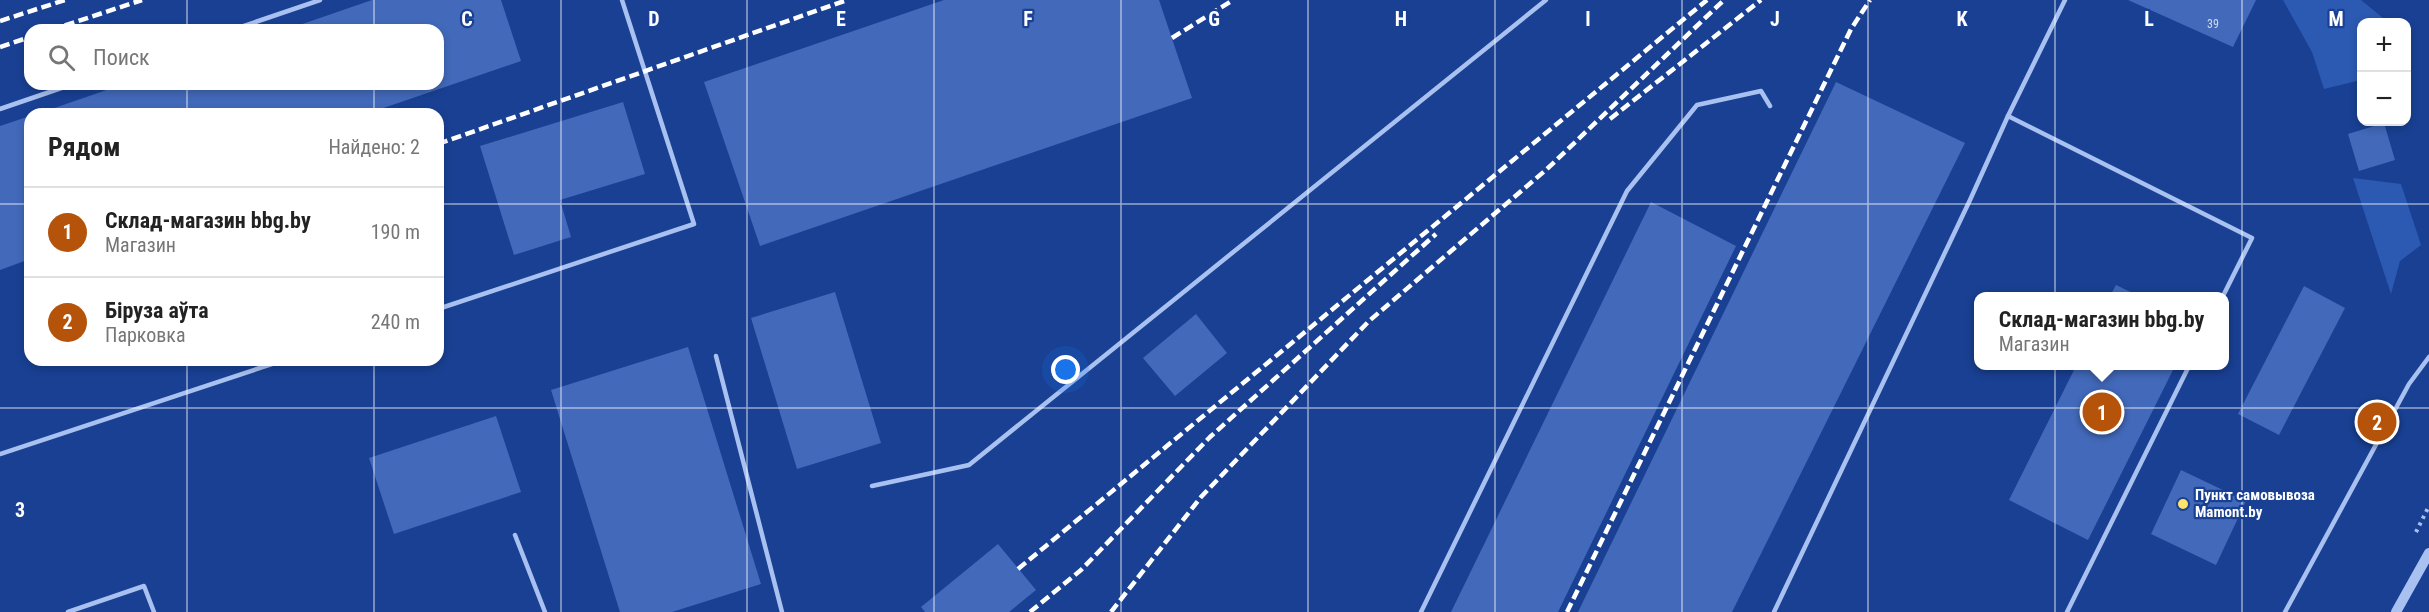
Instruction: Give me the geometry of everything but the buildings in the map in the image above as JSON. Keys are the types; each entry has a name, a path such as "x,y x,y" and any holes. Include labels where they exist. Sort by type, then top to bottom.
{"street":[{"path":"2396,612 2429,553"}],"lane":[{"path":"250,24 320,0"},
{"path":"444,307 694,224 622,0"},
{"path":"872,486 969,465 1546,0"},
{"path":"1774,612 2065,0"},
{"path":"0,109 55,90"},
{"path":"1421,612 1627,191 1697,105 1761,91 1770,106"},
{"path":"2008,116 2252,238 2225,292"},
{"path":"716,356 782,612"},
{"path":"2285,612 2409,384 2429,357"},
{"path":"0,454 266,366"},
{"path":"2067,612 2187,370"},
{"path":"515,535 545,612"},
{"path":"68,612 144,586 154,612"}],"shaded area":[{"path":"2283,0 2361,0 2383,18 2357,18 2357,81 2324,89 2312,52"},
{"path":"2353,178 2401,184 2421,245 2400,261 2391,294"}],"railway":[{"path":"0,21 65,0"},
{"path":"69,24 142,0"},
{"path":"444,142 847,0"},
{"path":"1172,38 1233,0"},
{"path":"1018,569 1707,0"},
{"path":"1111,612 1201,497 1369,321 1547,169 1724,0"},
{"path":"1610,119 1761,0"},
{"path":"1567,612 1851,29 1870,0"},
{"path":"0,47 24,39"},
{"path":"1030,612 1081,570 1210,437 1436,234"}],"place":[{"name":"Склад-магазин bbg.by","path":"2102,412"},
{"name":"Біруза аўта","path":"2377,422"},
{"name":"Пункт самовывоза Mamont.by","path":"2183,504"}]}
